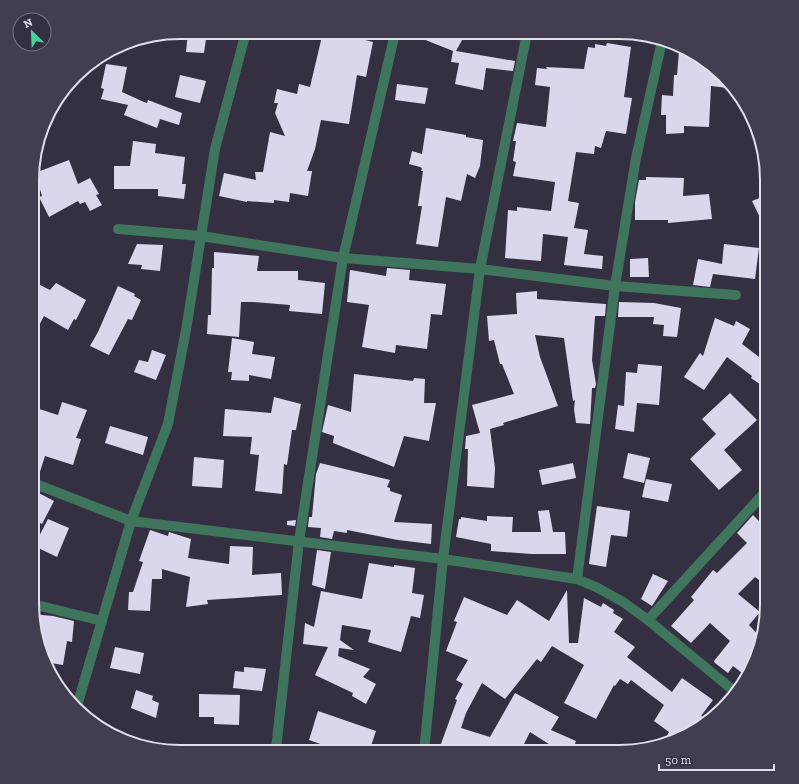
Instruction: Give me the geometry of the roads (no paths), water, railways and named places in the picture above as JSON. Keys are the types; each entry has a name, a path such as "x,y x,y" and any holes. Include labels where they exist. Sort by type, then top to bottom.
{"street":[{"path":"78,702 131,522 168,424 186,330 216,149 244,39"},
{"path":"276,745 299,541 343,258 394,39"},
{"path":"425,745 443,559 480,269 526,39"},
{"path":"577,579 615,286 636,158 661,45"},
{"path":"118,229 201,236 343,258 480,269 615,286 736,295"},
{"path":"39,485 131,522 443,559 577,579 598,588 623,602 648,620 732,689"},
{"path":"648,620 760,498"},
{"path":"39,606 102,621"}]}
